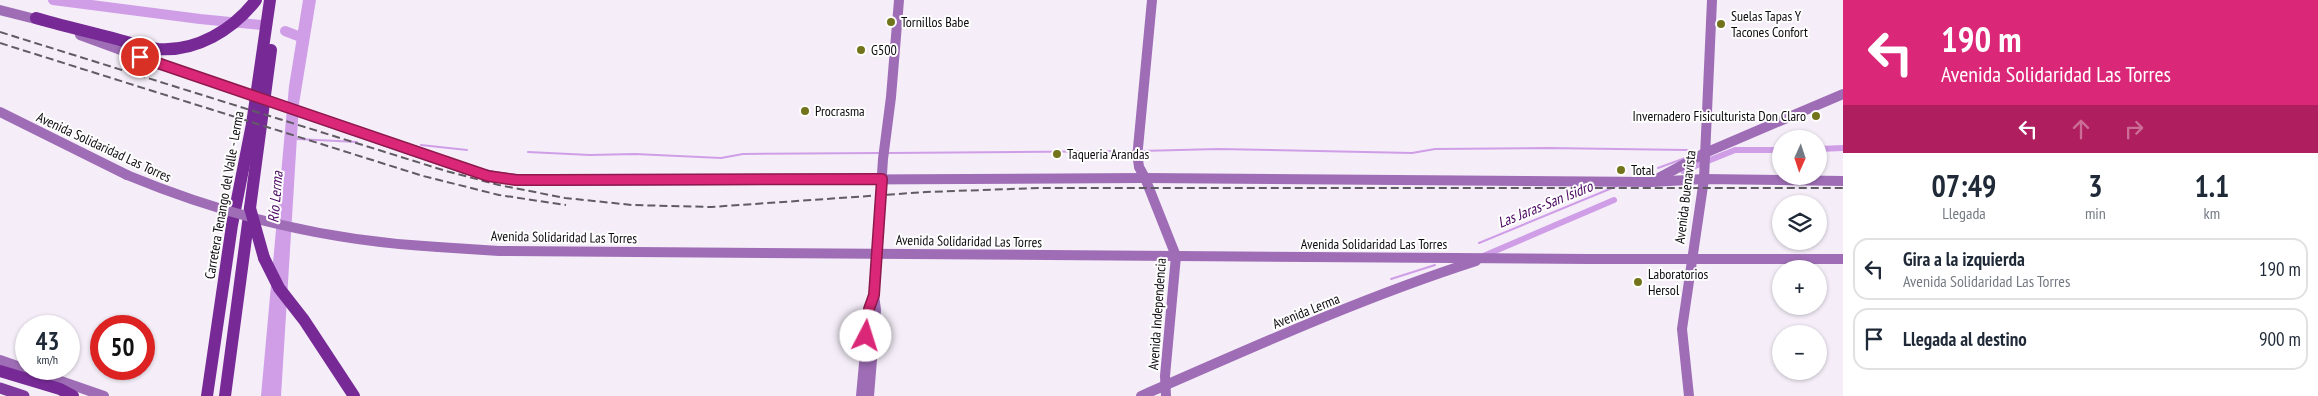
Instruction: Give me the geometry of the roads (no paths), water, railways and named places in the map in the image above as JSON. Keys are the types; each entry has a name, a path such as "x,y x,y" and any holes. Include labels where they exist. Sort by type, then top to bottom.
{"highway":[{"path":"36,18 149,48 165,49 188,46 203,41 230,25 245,13 256,0"},
{"name":"Carretera Tenango del Valle - Lerma","path":"207,396 231,234 252,124 270,0"},
{"path":"224,396 278,0"},
{"path":"224,396 245,203 252,165 260,141"},
{"path":"250,208 264,258 279,288 354,396"},
{"path":"0,371 60,389 73,396"},
{"path":"0,388 24,396"}],"main road":[{"path":"869,396 876,310 874,295 876,254 899,0"},
{"name":"Avenida Independencia","path":"1152,0 1138,150 1139,167 1176,256 1166,396"},
{"name":"Avenida Buenavista","path":"1689,396 1682,329 1704,179 1712,0"},
{"path":"0,10 36,18 140,57 488,176 542,180 1145,178 1652,182 1704,179 1843,181"},
{"path":"1652,182 1843,94"},
{"path":"1704,158 1843,98"},
{"name":"Avenida Solidaridad Las Torres","path":"0,112 126,175 172,194 262,222 307,232 379,243 499,251 1843,259"},
{"name":"Avenida Lerma","path":"1141,396 1166,381 1418,280 1484,258"},
{"path":"862,396 869,309 874,295"},
{"path":"0,360 104,396"}],"waterway":[{"path":"53,0 262,25"},
{"path":"285,31 303,38"},
{"path":"297,139 357,142"},
{"path":"421,145 467,150"},
{"path":"1140,151 1218,149 1412,153 1435,149 1547,148 1688,150 1691,156"},
{"path":"1828,149 1843,148"},
{"path":"1683,171 1735,150 1772,150"},
{"path":"887,153 1132,151"},
{"path":"528,152 721,158 743,154 880,153"},
{"path":"1658,168 1688,157"},
{"name":"Las Jaras-San Isidro","path":"1479,243 1617,186"},
{"path":"1481,257 1614,200"},
{"path":"1391,279 1435,265"}],"railway":[{"path":"0,32 446,171 499,185 565,198 632,205 711,207 926,192 1039,188 1843,188"},
{"path":"0,43 423,176 499,195 566,205"}],"place":[{"name":"Tornillos Babe","path":"891,22"},
{"name":"Suelas Tapas Y Tacones Confort","path":"1721,24"},
{"name":"G500","path":"861,50"},
{"name":"Procrasma","path":"805,111"},
{"name":"Invernadero Fisiculturista Don Claro","path":"1816,116"},
{"name":"Taqueria Arandas","path":"1057,154"},
{"name":"Total","path":"1621,170"},
{"name":"Laboratorios Hersol","path":"1638,282"}],"water label":[{"name":"Río Lerma","path":"275,197"}]}
